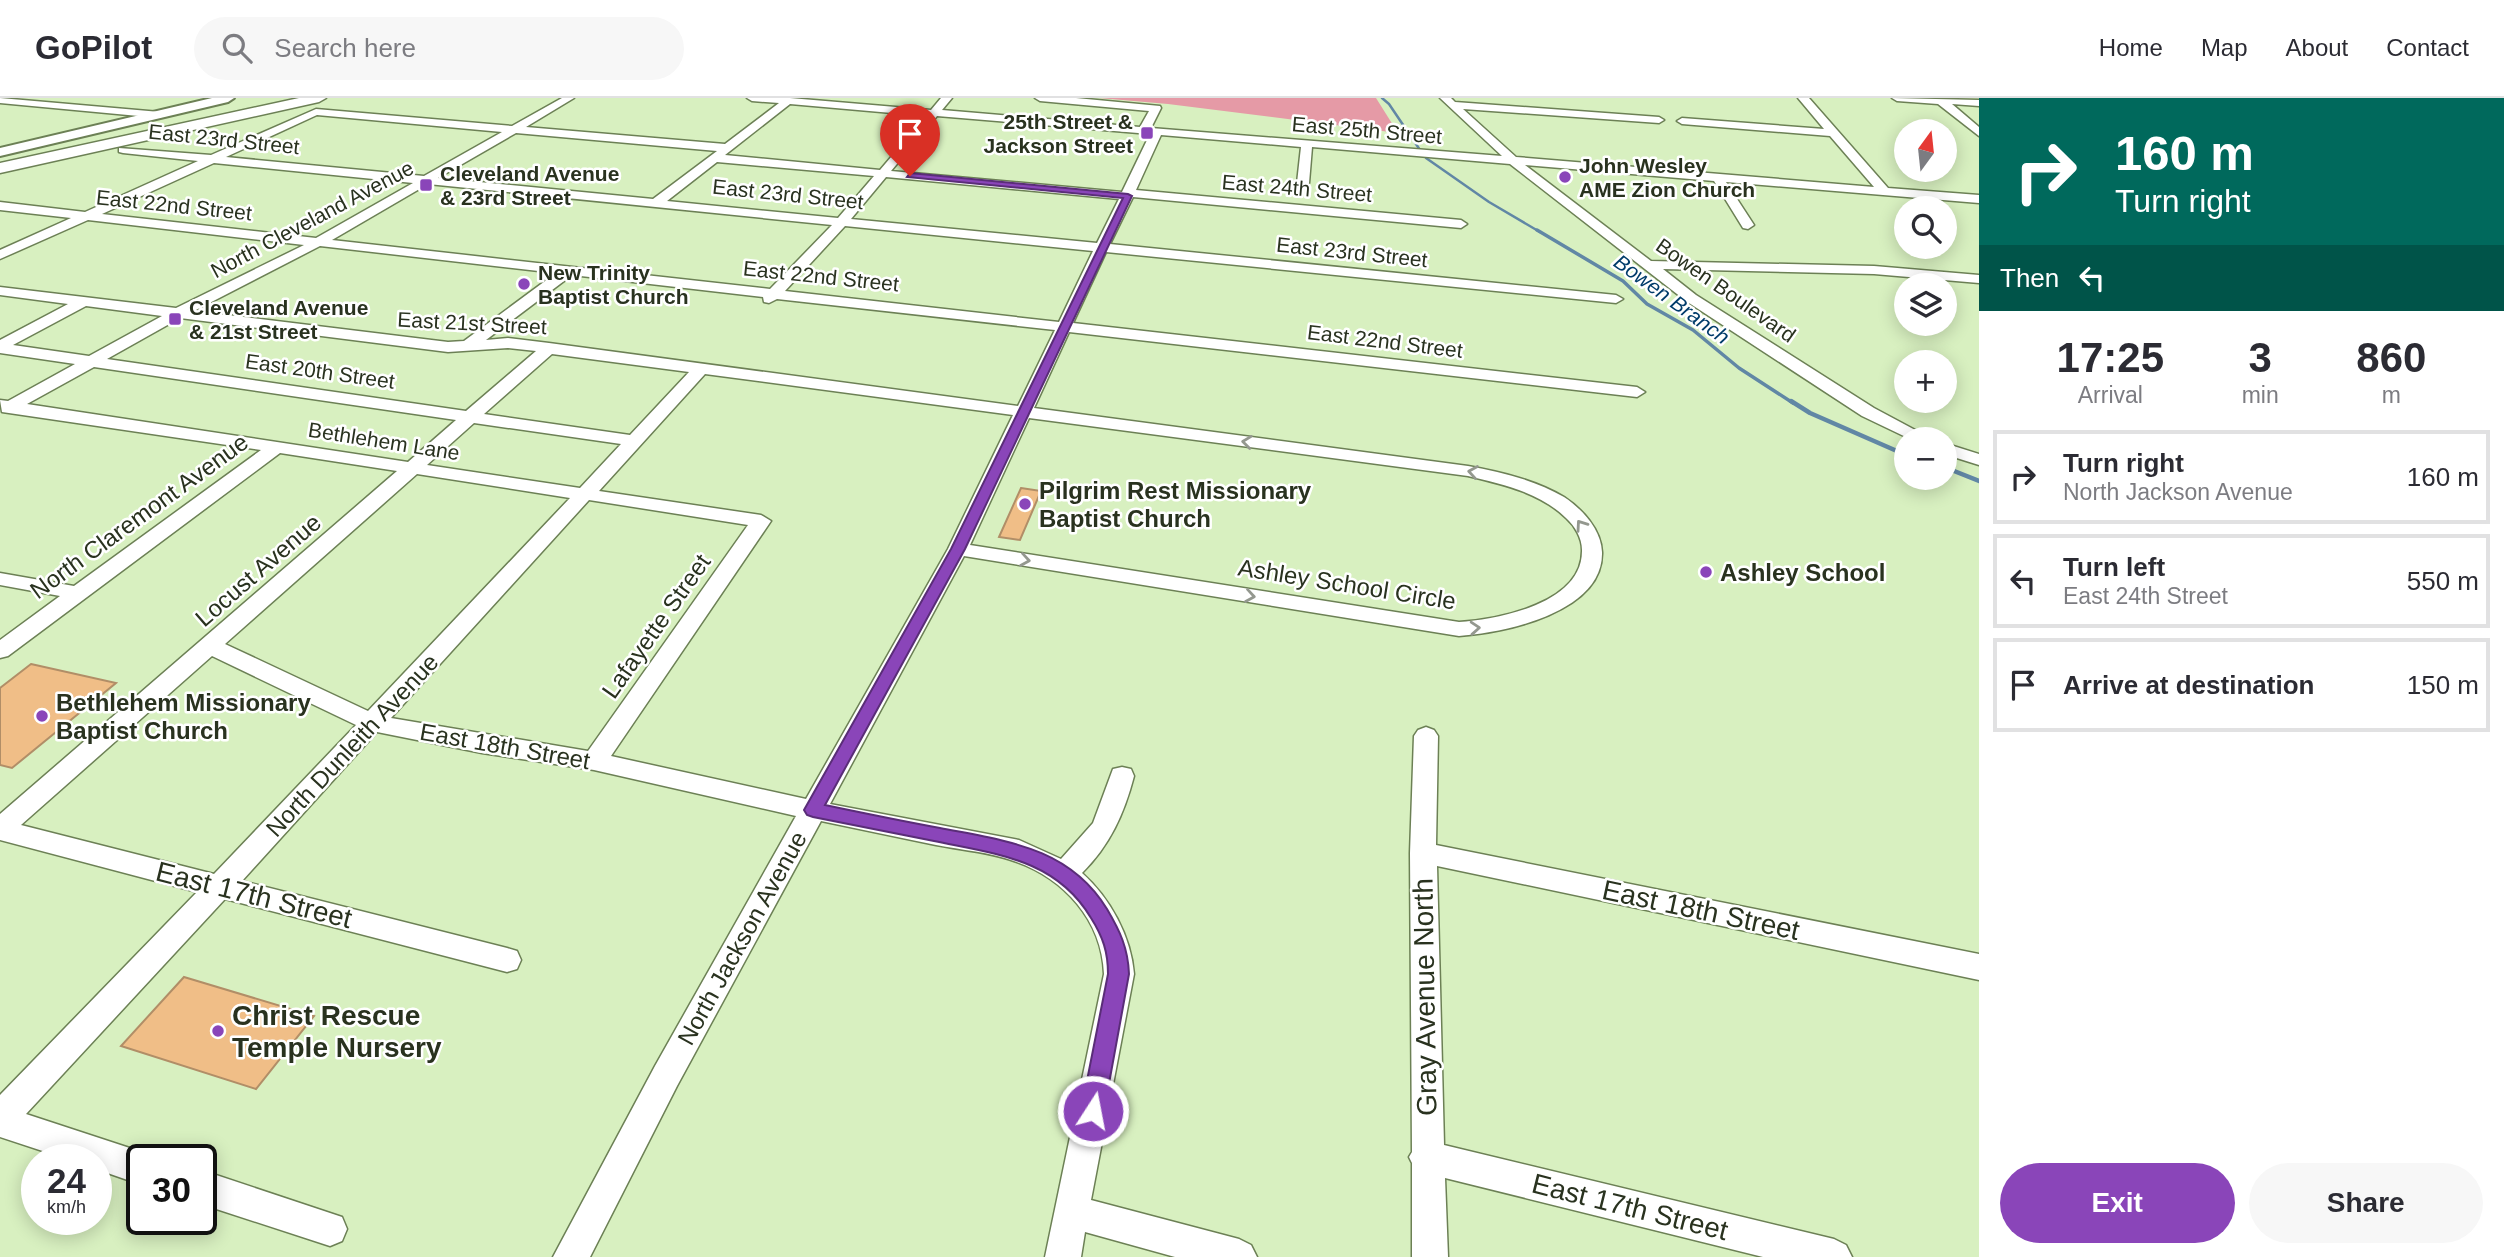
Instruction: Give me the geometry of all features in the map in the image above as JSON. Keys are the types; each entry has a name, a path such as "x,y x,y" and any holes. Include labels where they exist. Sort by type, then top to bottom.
{"highway":[{"path":"0,165 298,98"},
{"path":"0,165 318,105"}],"main road":[{"path":"0,152 228,98"}],"street":[{"name":"North Cleveland Avenue","path":"4,408 176,314 256,276 320,241 569,98"},
{"name":"East 25th Street","path":"752,98 1979,200"},
{"path":"769,298 843,220 947,98"},
{"path":"1040,98 1156,108 1144,131"},
{"path":"1803,98 1884,191"},
{"path":"1897,98 1979,103"},
{"path":"1940,99 1979,133"},
{"path":"0,100 160,116"},
{"path":"657,202 788,101"},
{"path":"1449,101 1659,120"},
{"name":"Bowen Boulevard","path":"1449,101 1514,161 1691,298 1868,412 1899,427"},
{"path":"0,255 210,159 318,105 514,129 726,148"},
{"path":"1682,121 1835,133"},
{"name":"North Jackson Avenue","path":"571,1257 666,1076 958,549 1157,132"},
{"path":"1303,183 1307,144"},
{"name":"East 23rd Street","path":"123,150 1616,299"},
{"name":"East 24th Street","path":"714,158 1461,224"},
{"path":"1718,178 1748,225"},
{"name":"East 22nd Street","path":"0,206 571,269 769,298 1065,325 1637,392"},
{"path":"1650,265 1820,268 1979,279"},
{"path":"467,346 571,269"},
{"path":"1962,277 1979,298"},
{"name":"East 21st Street","path":"0,290 448,347 508,343 1023,413"},
{"path":"0,346 85,301"},
{"name":"East 20th Street","path":"0,346 634,441"},
{"name":"Locust Avenue","path":"0,830 474,416 548,348"},
{"name":"North Dunleith Avenue","path":"0,1120 700,370"},
{"name":"Bethlehem Lane","path":"4,408 761,521"},
{"name":"Ashley School Circle","path":"958,549 1459,629 1496,626 1551,607 1565,598 1586,576 1593,560 1591,541 1576,516 1538,491 1497,477 1023,413"},
{"name":"North Claremont Avenue","path":"0,651 275,448"},
{"path":"1957,452 1979,460"},
{"name":"Lafayette Street","path":"593,761 761,521"},
{"path":"0,579 78,593"},
{"name":"East 18th Street","path":"209,646 373,723 482,744 593,761 813,810 1019,851 1064,873 1087,894 1111,934 1118,953 1119,974 1063,1257"},
{"name":"Gray Avenue North","path":"1426,737 1423,853 1426,1157 1430,1257"},
{"path":"1064,873 1090,848 1111,816 1122,776"},
{"name":"East 17th Street","path":"0,830 507,960"},
{"name":"East 18th Street","path":"1423,853 1979,967"},
{"path":"0,1120 126,1163"},
{"name":"East 17th Street","path":"1426,1157 1834,1257"},
{"path":"217,1192 330,1229"},
{"path":"1073,1212 1239,1257"}],"shaded area":[{"path":"1099,98 1376,98 1398,133 1168,104"}],"building":[{"path":"1021,488 1041,491 1020,540 999,537"},
{"name":"Bethlehem Missionary Baptist Church","path":"31,664 116,683 12,768 0,765 0,688"},
{"name":"Christ Rescue Temple Nursery","path":"184,977 314,1016 256,1089 121,1046"}],"waterway":[{"name":"Bowen Branch","path":"1382,98 1389,104 1420,150"},
{"name":"Bowen Branch","path":"1426,158 1489,202 1540,232"},
{"name":"Bowen Branch","path":"1537,230 1623,281 1647,304 1693,330 1739,368 1793,403"},
{"name":"Bowen Branch","path":"1791,401 1810,413 1894,450"},
{"name":"Bowen Branch","path":"1957,472 1979,481"}],"place":[{"name":"25th Street & Jackson Street","path":"1147,133"},
{"name":"John Wesley AME Zion Church","path":"1565,177"},
{"name":"Cleveland Avenue & 23rd Street","path":"426,185"},
{"name":"New Trinity Baptist Church","path":"524,284"},
{"name":"Cleveland Avenue & 21st Street","path":"175,319"},
{"name":"Pilgrim Rest Missionary Baptist Church","path":"1025,504"},
{"name":"Ashley School","path":"1706,572"},
{"name":"Bethlehem Missionary Baptist Church","path":"42,716"},
{"name":"Christ Rescue Temple Nursery","path":"218,1031"}],"route":[{"path":"910,176 1128,196 958,549 813,810 1019,851 1064,873 1087,894 1111,934 1118,953 1119,974 1093,1111"}]}
